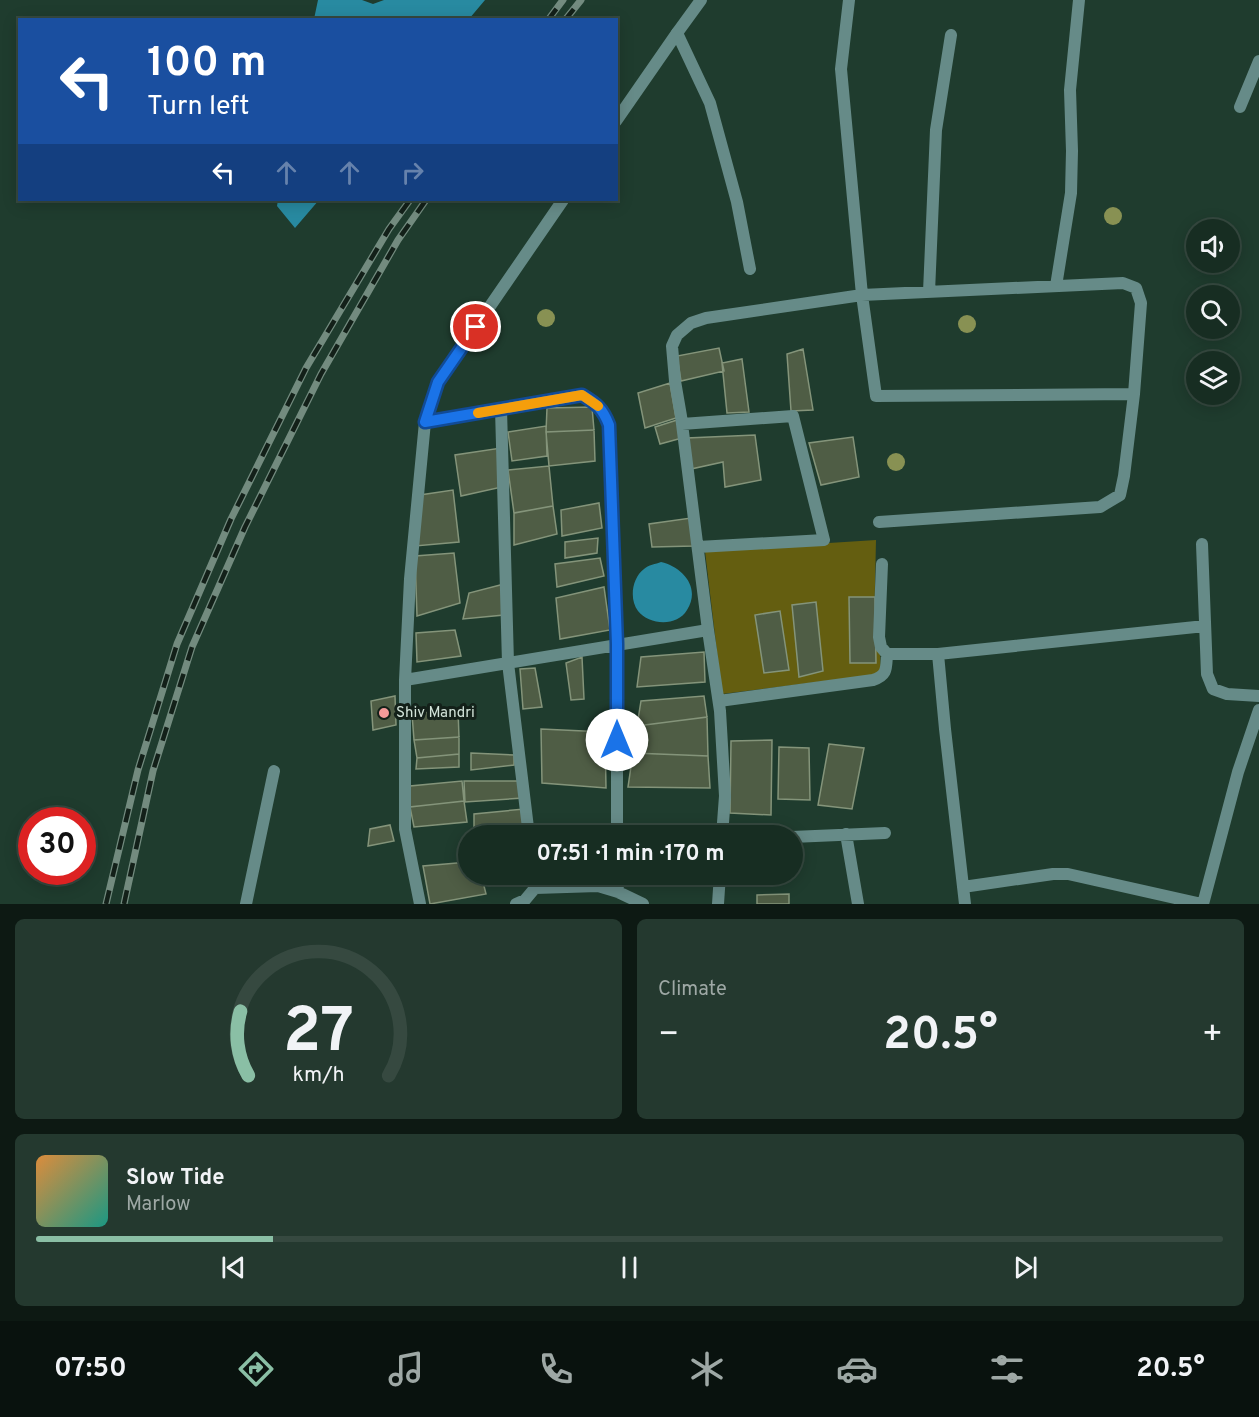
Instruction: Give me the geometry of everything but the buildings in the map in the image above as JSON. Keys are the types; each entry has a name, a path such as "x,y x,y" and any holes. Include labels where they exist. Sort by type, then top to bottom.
{"street":[{"path":"618,118 701,0"},
{"path":"849,0 841,69 862,295 876,396 1134,394"},
{"path":"1056,286 1071,193 1070,90 1079,0"},
{"path":"677,33 710,103 737,202 750,269"},
{"path":"929,292 936,130 951,35"},
{"path":"1240,107 1259,61"},
{"path":"420,904 405,829 405,680 410,579 425,422 438,382 562,201"},
{"path":"723,825 725,796 719,701 675,381 672,346 677,335 691,324 706,318 862,295 1123,284 1136,288 1141,303 1134,394 1120,495 1100,507 879,522"},
{"path":"425,422 582,395 604,412 609,425 617,644 617,825"},
{"path":"501,409 508,663 528,825"},
{"path":"682,424 793,416 824,540 698,547"},
{"path":"1202,544 1207,674 1213,689 1227,694 1259,696"},
{"path":"719,701 881,677 886,670 887,654 881,647 879,637 882,564"},
{"path":"887,654 938,654 1205,626"},
{"path":"405,680 708,630"},
{"path":"938,654 965,904"},
{"path":"963,887 1053,874 1068,874 1203,904 1238,772 1259,710"},
{"path":"246,904 274,771"},
{"path":"803,836 885,833"},
{"path":"846,834 858,904"},
{"path":"618,885 618,892"},
{"path":"718,904 719,885"},
{"path":"516,904 525,900 536,888 598,886 618,892 643,904"}],"shaded area":[{"path":"876,540 874,629 880,652 881,674 722,694 705,551"}],"water":[{"path":"318,0 362,0 373,4 384,0 485,0 470,18 314,18"},
{"path":"278,201 318,201 295,228 277,206"},
{"path":"661,562 683,574 691,586 692,594 691,602 682,615 677,619 663,622 643,616 633,601 634,583 640,573 648,566"}],"railway":[{"path":"550,18 563,0"},
{"path":"567,18 581,0"},
{"path":"106,904 138,770 177,644 231,519 306,368 389,229 409,201"},
{"path":"124,904 153,771 192,647 245,527 321,374 398,240 425,201"}],"slow traffic":[{"path":"478,413 582,395 598,406"}],"place":[{"name":"Shiv Mandri","path":"384,713"}],"route":[{"path":"476,327 438,382 425,422 582,395 604,412 609,425 617,644 617,740"}]}
